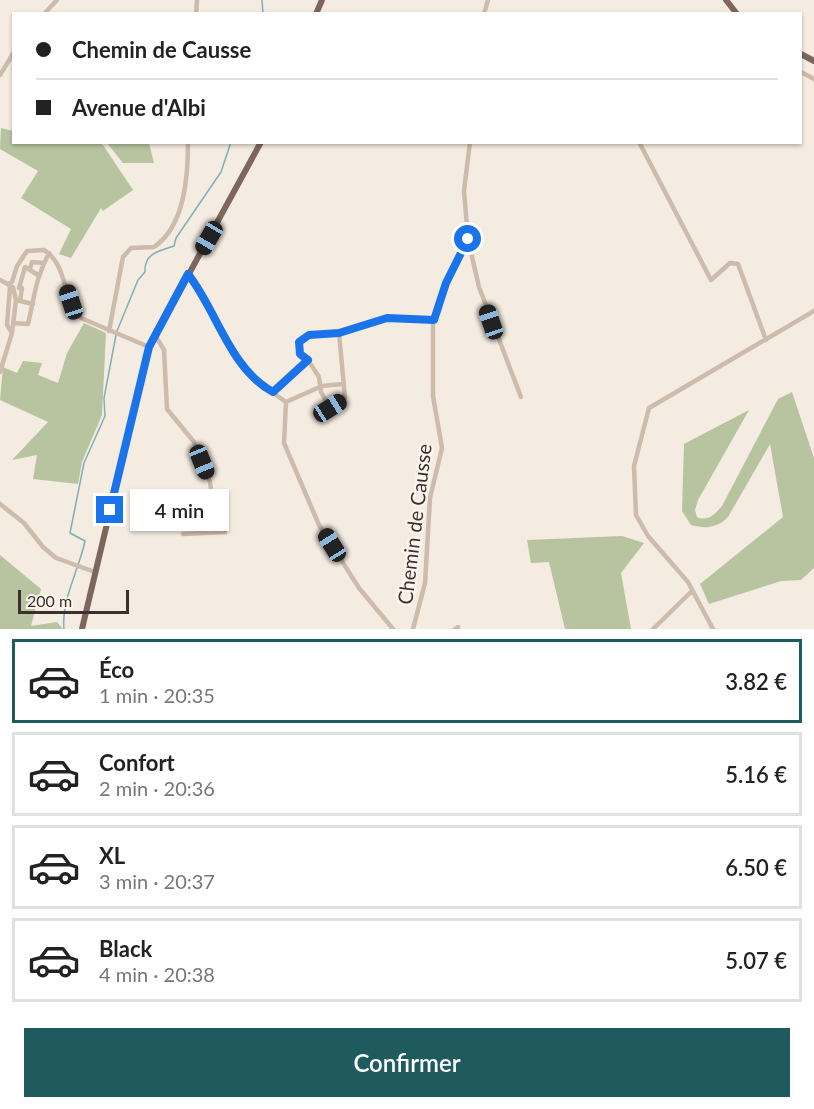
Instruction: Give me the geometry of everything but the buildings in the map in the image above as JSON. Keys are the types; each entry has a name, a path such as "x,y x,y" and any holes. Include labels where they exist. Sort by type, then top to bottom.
{"main road":[{"path":"726,0 735,12"},
{"path":"82,629 149,347 260,144"}],"street":[{"path":"46,12 57,0"},
{"path":"0,75 12,55"},
{"path":"109,331 123,257 131,248 154,247 171,230 187,173 188,144"},
{"path":"470,144 464,191 468,239 479,287 520,397"},
{"path":"640,144 707,275 713,279 730,263 738,264 766,340"},
{"name":"Chemin de Causse","path":"413,629 425,583 429,500 442,448 433,396 434,320 446,283 468,239"},
{"path":"0,372 12,333 18,301 12,282 17,266 27,251 37,249 49,253 60,267 77,315 149,347"},
{"path":"13,322 28,324 33,304 33,288 49,253"},
{"path":"30,269 32,262 44,264"},
{"path":"12,333 7,326 14,287 25,267 38,275"},
{"path":"188,274 228,341 255,380 286,402"},
{"path":"0,280 14,287 33,288"},
{"path":"14,287 18,301"},
{"path":"18,301 33,304"},
{"path":"713,629 692,591 648,536 636,514 634,466 649,408 814,312"},
{"path":"339,333 345,398 330,408 321,392 322,381 299,351 299,342 302,338 309,335 339,333 387,318 434,320"},
{"path":"155,335 164,350 167,410 194,442 210,482 212,498"},
{"path":"273,392 308,360"},
{"path":"286,402 322,386 343,384"},
{"path":"286,402 284,443 319,525 359,588 393,629"},
{"path":"205,531 204,504 212,498"},
{"path":"183,534 205,531 225,532 223,504 212,498"},
{"path":"0,504 24,523 56,558 95,572"},
{"path":"653,629 692,591"}],"green space":[{"path":"1,128 12,131 12,144 101,144 133,190 103,211 101,208 71,258 59,254 71,229 21,198 38,171 0,149"},
{"path":"108,144 149,144 154,163 123,163"},
{"path":"84,323 106,333 102,415 82,462 78,484 33,479 37,455 12,460 48,422 0,400 3,367 17,373 23,361 42,363 38,375 58,383 67,353"},
{"path":"792,392 814,458 814,568 801,580 781,581 709,604 700,584 783,517 770,444 728,517 711,527 691,525 682,511 684,444 749,410 698,500 695,510 697,517 705,519 722,506 778,399"},
{"path":"622,536 644,543 621,573 631,629 565,629 549,562 531,563 527,540"},
{"path":"0,555 41,589 31,626 57,622 63,629 0,629"}],"waterway":[{"path":"262,0 263,12"},
{"path":"117,331 138,280 145,272 147,261 154,254 174,246 176,238 221,172 230,144"},
{"path":"64,629 65,607 85,541 70,533 84,463 105,416 104,398 116,335"}],"route":[{"path":"110,510 149,347 188,274 228,341 255,380 273,392 308,360 299,351 299,342 302,338 309,335 339,333 387,318 434,320 446,283 468,239"}]}
